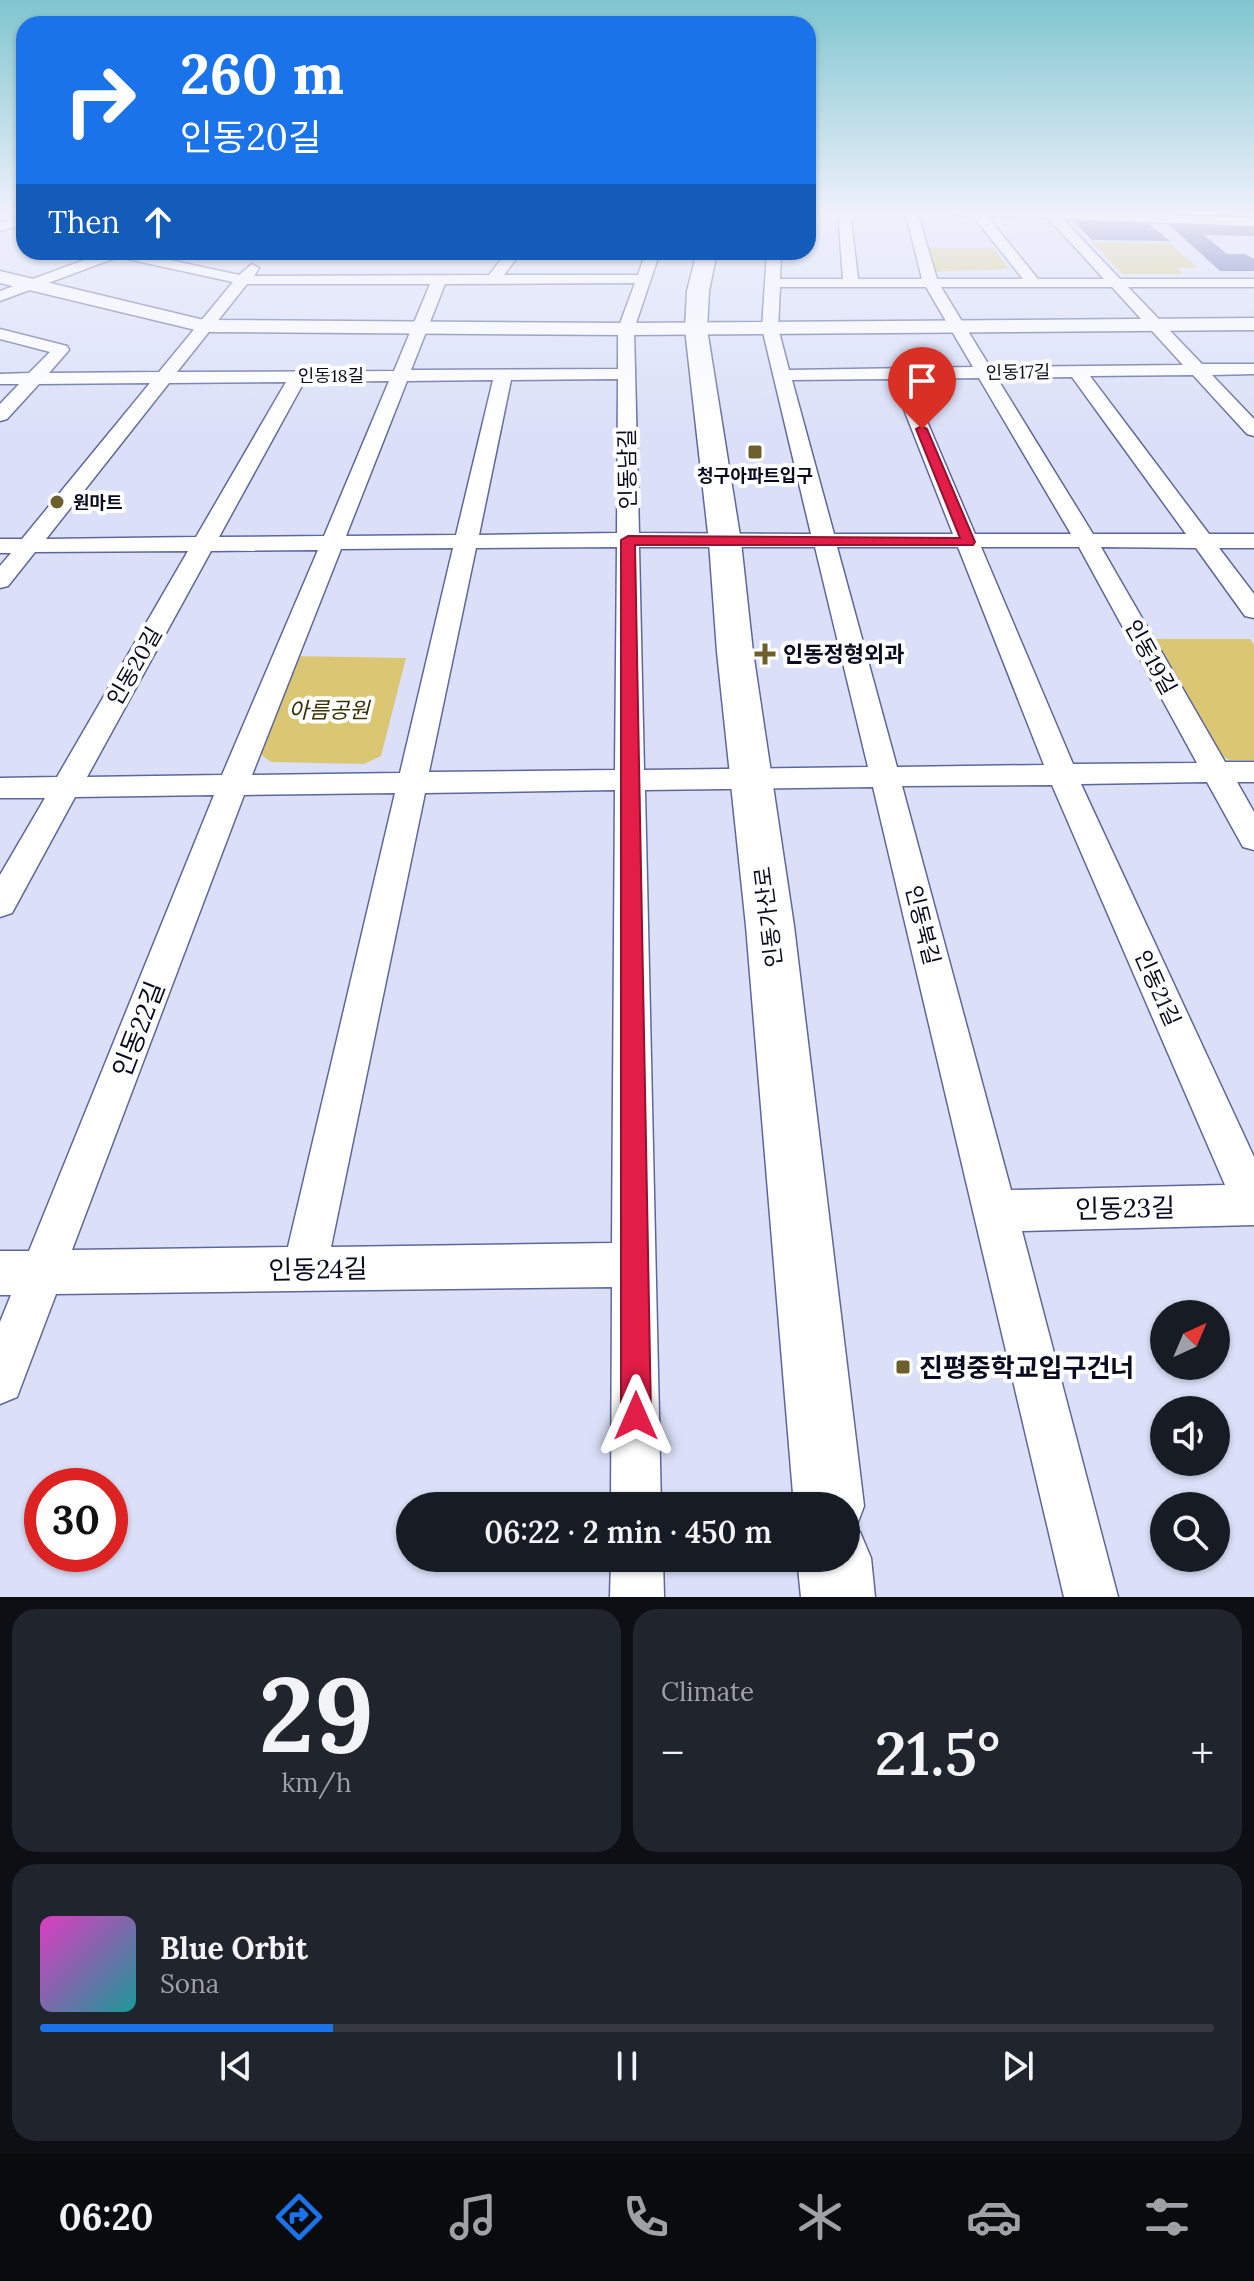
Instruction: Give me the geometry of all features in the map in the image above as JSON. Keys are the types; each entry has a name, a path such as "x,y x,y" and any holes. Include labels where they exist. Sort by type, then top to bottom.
{"main road":[{"name":"인동가산로","path":"699,286 696,329 725,542 750,778 770,926 828,1492"},
{"path":"696,329 714,286"},
{"path":"835,1572 838,1597"}],"street":[{"path":"0,296 30,286"},
{"path":"33,286 204,326 696,329 1254,324"},
{"path":"0,581 237,286"},
{"path":"233,785 437,286"},
{"name":"인동남길","path":"636,1492 626,329 641,286"},
{"name":"인동북길","path":"772,286 770,328 827,542 1091,1597"},
{"name":"인동19길","path":"932,286 1087,542 1215,772"},
{"path":"1119,286 1254,430"},
{"path":"0,334 61,350 0,415"},
{"name":"인동17길","path":"783,375 1254,369"},
{"path":"1077,371 1254,611"},
{"path":"898,373 1062,774"},
{"path":"305,1269 503,374"},
{"name":"인동18길","path":"0,379 626,374"},
{"name":"인동20길","path":"64,787 299,375"},
{"path":"0,546 628,540 1254,541"},
{"path":"1215,772 1254,839"},
{"path":"0,788 1254,772"},
{"name":"인동21길","path":"1062,774 1254,1204"},
{"name":"인동22길","path":"0,1380 22,1273 233,785"},
{"path":"0,904 64,787"},
{"name":"인동23길","path":"996,1211 1254,1204"},
{"name":"인동24길","path":"22,1273 635,1265"},
{"path":"637,1572 637,1597"}],"green space":[{"path":"1142,639 1250,639 1254,645 1254,760 1230,760 1208,750"},
{"name":"아름공원","path":"294,656 406,658 381,756 364,764 271,762 252,748"}],"place":[{"name":"청구아파트입구","path":"755,452"},
{"name":"원마트","path":"57,502"},
{"name":"인동정형외과","path":"765,654"},
{"name":"진평중학교입구건너","path":"903,1367"}],"route":[{"path":"636,1416 628,540 968,542 922,429"}]}
